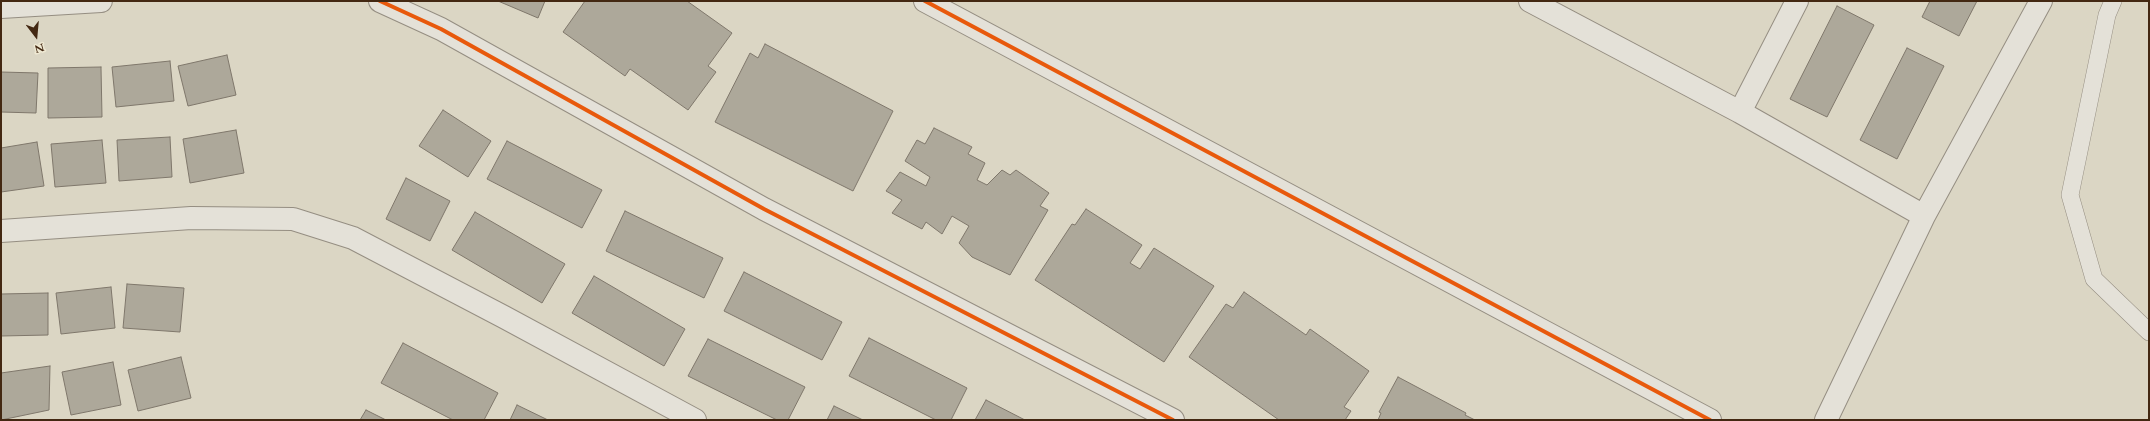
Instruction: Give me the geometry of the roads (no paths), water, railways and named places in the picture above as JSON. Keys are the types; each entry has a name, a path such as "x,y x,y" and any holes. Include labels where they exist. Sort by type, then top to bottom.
{"street":[{"path":"1,8 101,1"},
{"path":"380,1 441,29 764,209 1173,420"},
{"path":"925,1 1710,420"},
{"path":"1740,112 1797,1"},
{"path":"1826,420 1924,216 2041,1"},
{"path":"1539,3 1740,112 1924,216"},
{"path":"1,231 191,218 293,219 353,238 695,420"}],"lane":[{"path":"2114,1 2107,15 2070,195 2094,279 2149,332"}]}
